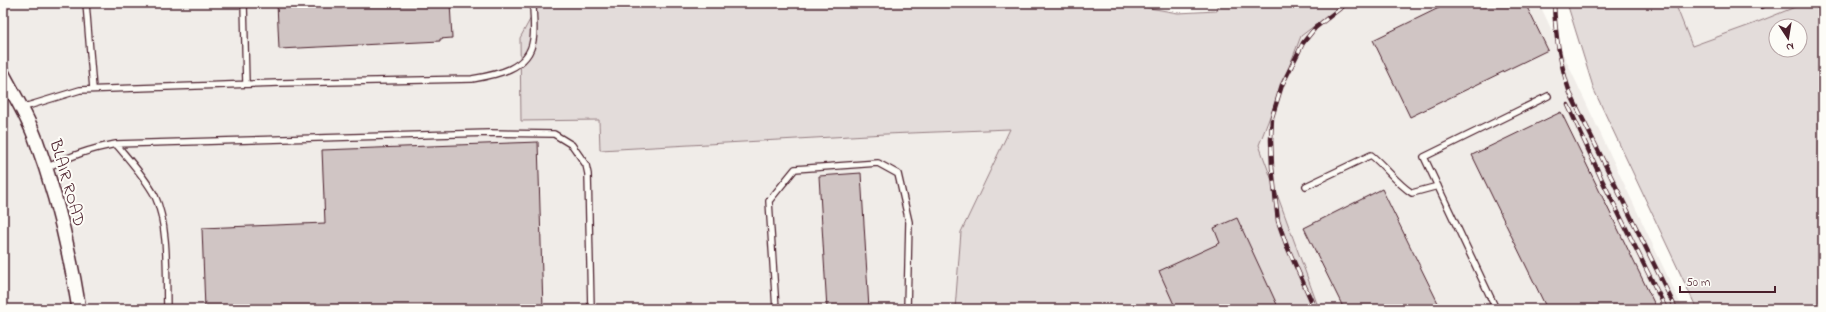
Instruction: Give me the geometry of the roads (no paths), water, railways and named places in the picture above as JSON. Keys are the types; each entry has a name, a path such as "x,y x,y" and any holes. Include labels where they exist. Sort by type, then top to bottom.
{"street":[{"name":"BLAIR ROAD","path":"3,74 36,138 60,216 74,278 79,309"}],"lane":[{"path":"86,3 93,89"},
{"path":"244,3 246,84"},
{"path":"20,108 80,90 93,89 472,79 498,74 524,62 533,41 533,3"},
{"path":"1760,3 1764,3"},
{"path":"1496,309 1424,157 1548,96"},
{"path":"45,168 72,155 116,144 490,133 554,134 572,146 586,164 588,174 591,309"},
{"path":"116,144 144,179 155,197 162,217 167,309"},
{"path":"1306,186 1371,155 1385,166 1401,187 1412,194 1438,186"},
{"path":"776,309 769,201 795,169 878,163 898,174 909,222 907,309"}],"railway":[{"path":"1228,3 1242,3"},
{"path":"1315,309 1286,244 1278,221 1272,167 1272,117 1282,85 1303,43 1315,28 1347,3"},
{"path":"1554,3 1559,49 1563,71 1570,93 1676,309"},
{"path":"1568,105 1602,180 1666,309"}]}
